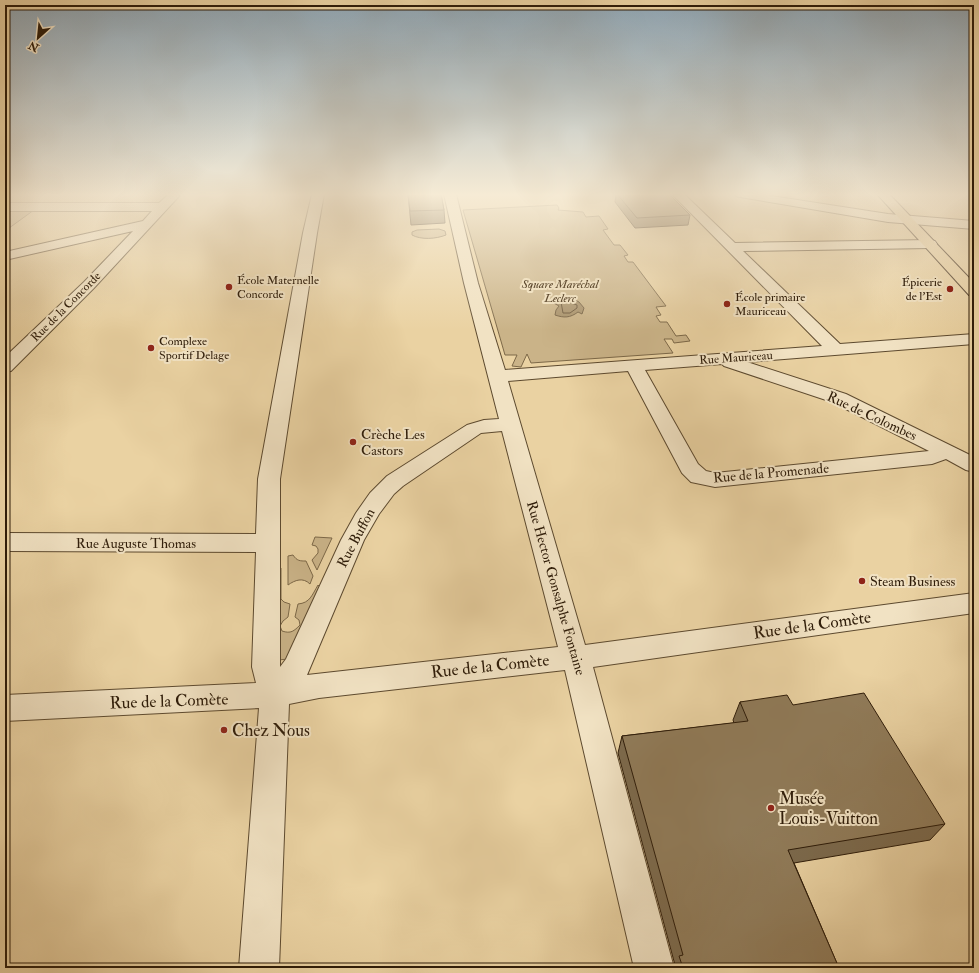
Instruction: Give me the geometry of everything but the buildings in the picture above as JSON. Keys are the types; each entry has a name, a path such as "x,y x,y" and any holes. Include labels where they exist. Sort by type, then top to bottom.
{"main road":[{"path":"926,239 974,292"}],"street":[{"path":"5,256 78,239"},
{"name":"Rue de la Concorde","path":"7,362 88,285 131,239"},
{"path":"259,968 275,694 267,675 266,667 269,479 309,239"},
{"name":"Rue Hector Gonsalphe Fontaine","path":"461,239 471,283 498,376 510,424 582,677 654,968"},
{"path":"724,239 836,349"},
{"path":"732,247 930,244"},
{"name":"Rue Mauriceau","path":"498,376 974,339"},
{"name":"Rue de Colombes","path":"722,359 839,398 974,465"},
{"name":"Rue de la Promenade","path":"634,366 690,468 699,477 715,480 932,457 947,452"},
{"name":"Rue Buffon","path":"275,694 293,673 298,664 333,581 361,522 384,490 394,480 474,429 484,426 510,424"},
{"name":"Rue Auguste Thomas","path":"5,542 267,543"},
{"name":"Rue de la Comète","path":"5,708 230,698 275,694 319,685 576,657 974,603"}],"green space":[{"name":"Square Maréchal Leclerc","path":"472,239 610,239 614,245 620,245 628,255 624,256 628,262 633,262 666,306 656,307 661,315 656,316 660,322 667,322 676,336 686,335 690,341 674,343 672,339 664,339 673,353 531,363 527,354 521,367 512,366 517,355 505,355"},
{"path":"315,537 332,538 317,570 312,560 318,553 316,546 312,545"},
{"path":"293,555 299,560 306,561 313,576 310,584 305,580 299,580 288,585 288,556"},
{"path":"281,568 281,599 290,604 288,617 280,626 282,631 292,631 300,625 299,620 295,617 298,604 308,600 318,585 322,589 287,659 279,660 275,572"}],"water":[{"path":"566,295 579,302 584,308 582,314 578,312 567,317 555,315 559,306 552,302 554,301 553,299"}],"place":[{"name":"École Maternelle Concorde","path":"229,287"},
{"name":"Épicerie de l’Est","path":"950,289"},
{"name":"École primaire Mauriceau","path":"727,304"},
{"name":"Complexe Sportif Delage","path":"151,348"},
{"name":"Crèche Les Castors","path":"353,442"},
{"name":"Steam Business","path":"862,581"},
{"name":"Chez Nous","path":"224,730"},
{"name":"Musée Louis-Vuitton","path":"771,808"}]}
